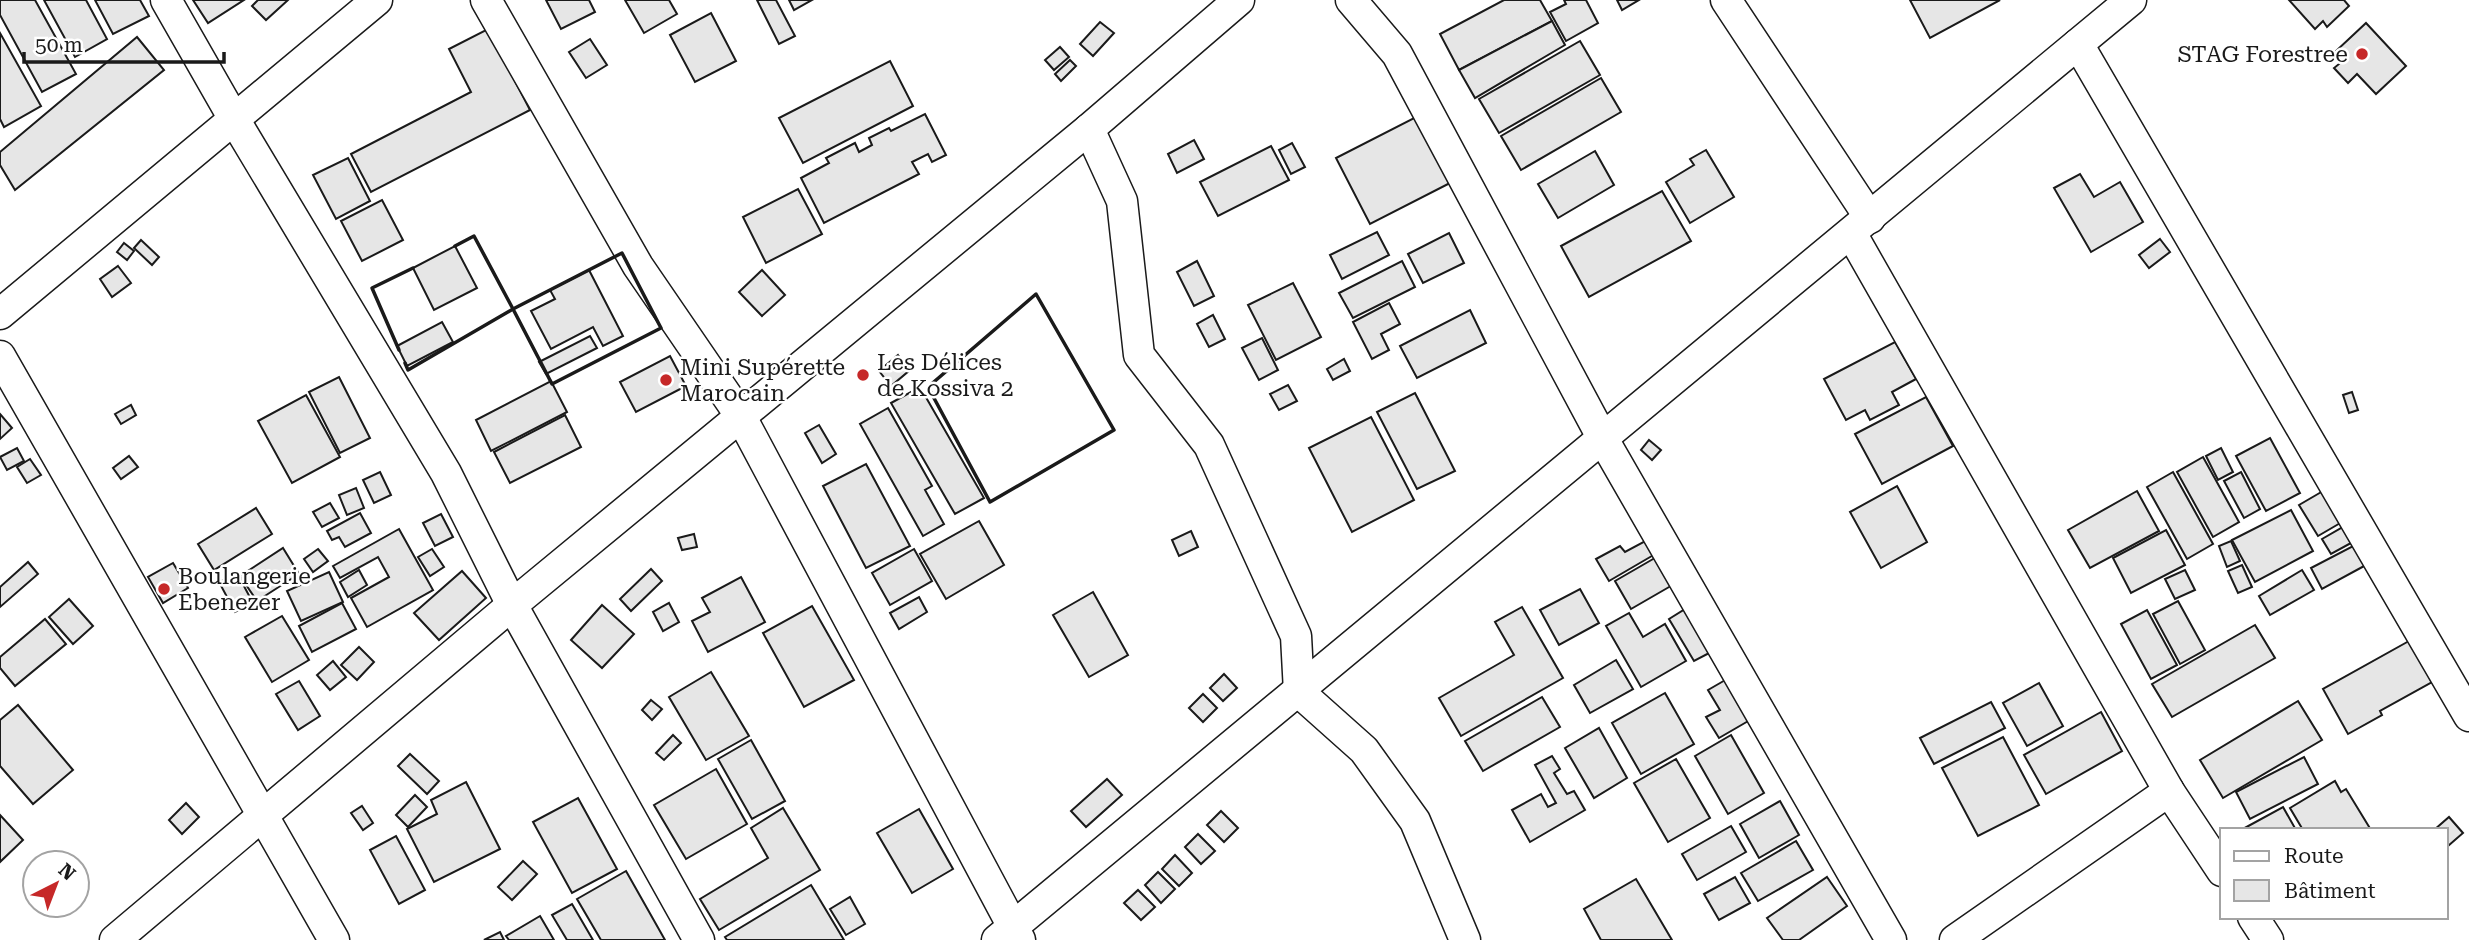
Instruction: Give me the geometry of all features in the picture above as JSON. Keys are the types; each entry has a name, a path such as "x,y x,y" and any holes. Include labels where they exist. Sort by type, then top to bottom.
{"street":[{"path":"166,0 234,119 446,473 512,605 699,940"},
{"path":"0,314 377,0"},
{"path":"486,0 638,266 740,415 1010,936 2131,0"},
{"path":"115,940 512,605 1089,128 1239,0"},
{"path":"1351,0 1397,54 1603,439 1891,940"},
{"path":"1726,0 1860,225 2169,791 2220,868"},
{"path":"2078,44 2469,716"},
{"path":"1089,128 1122,201 1139,355 1209,445 1297,636 1299,692 1364,750 1415,821 1465,940"},
{"path":"0,356 334,940"},
{"path":"1955,940 2169,791"},
{"path":"2254,919 2268,940"}],"building":[{"path":"0,0 35,0 76,74 42,92 0,15"},
{"path":"44,0 86,0 107,39 75,57"},
{"path":"95,0 140,0 149,16 113,34"},
{"path":"193,0 244,0 208,23"},
{"path":"258,0 288,0 266,20 252,6"},
{"path":"546,0 589,0 595,12 561,29"},
{"path":"625,0 669,0 677,14 644,33"},
{"path":"757,0 776,0 795,36 779,44"},
{"path":"789,0 812,0 794,10"},
{"path":"1504,0 1540,0 1552,21 1459,70 1440,34"},
{"path":"1564,0 1586,0 1598,23 1566,41 1550,12 1566,4"},
{"path":"1617,0 1639,0 1622,10"},
{"path":"1910,0 2000,0 1930,38"},
{"path":"2289,0 2344,0 2349,6 2327,27 2323,21 2315,29"},
{"path":"711,13 736,61 695,82 670,35"},
{"path":"1552,21 1565,45 1475,98 1459,70"},
{"path":"1100,22 1114,33 1093,56 1080,44"},
{"path":"2366,23 2406,66 2376,94 2357,74 2348,83 2334,68 2344,60 2336,51"},
{"path":"488,29 530,110 371,192 351,154 471,92 449,49"},
{"path":"0,33 41,106 4,127 0,119"},
{"path":"137,37 164,70 15,190 0,165 0,152"},
{"path":"590,39 607,65 586,78 569,52"},
{"path":"1580,41 1600,75 1499,133 1479,99"},
{"path":"1060,47 1069,57 1054,70 1045,60"},
{"path":"1070,60 1076,66 1061,81 1055,74"},
{"path":"890,61 913,106 803,163 779,118"},
{"path":"1601,78 1621,112 1521,170 1501,136"},
{"path":"925,114 946,155 932,162 928,154 912,162 919,174 824,223 801,178 829,163 826,158 855,143 859,152 872,145 869,138 889,128 891,131"},
{"path":"1418,116 1452,182 1370,224 1336,158"},
{"path":"1194,140 1204,159 1177,173 1168,154"},
{"path":"1292,143 1305,167 1291,174 1279,150"},
{"path":"1271,146 1289,180 1218,216 1200,182"},
{"path":"1706,150 1734,197 1690,223 1666,182 1694,165 1690,159"},
{"path":"1595,151 1614,185 1558,218 1538,184"},
{"path":"348,158 370,201 336,219 313,175"},
{"path":"2080,174 2094,197 2120,182 2143,222 2091,252 2054,188"},
{"path":"798,189 822,234 766,263 743,217"},
{"path":"1662,191 1691,241 1589,297 1561,246"},
{"path":"382,200 403,240 362,261 341,221"},
{"path":"1377,232 1389,255 1342,279 1330,255"},
{"path":"1449,233 1464,263 1423,283 1408,254"},
{"path":"2160,239 2170,252 2149,268 2139,255"},
{"path":"141,240 159,257 152,265 134,248"},
{"path":"124,243 134,251 127,260 117,252"},
{"path":"455,246 477,288 434,310 413,268"},
{"path":"1197,261 1214,296 1194,306 1177,272"},
{"path":"1402,261 1415,287 1353,318 1339,293"},
{"path":"118,266 131,283 112,297 100,279"},
{"path":"589,270 623,336 603,346 593,327 551,349 531,311 555,299 550,290"},
{"path":"762,270 785,295 762,316 739,292"},
{"path":"1293,283 1321,337 1276,360 1248,305"},
{"path":"1389,303 1400,324 1381,334 1389,350 1372,359 1353,322"},
{"path":"1470,310 1486,343 1417,378 1400,346"},
{"path":"1213,315 1225,339 1209,347 1197,324"},
{"path":"442,322 453,342 407,366 397,346"},
{"path":"590,336 597,348 546,374 539,362"},
{"path":"1262,338 1278,370 1259,380 1242,348"},
{"path":"1895,342 1916,379 1892,392 1899,405 1870,420 1865,410 1846,420 1824,379"},
{"path":"898,355 910,370 891,386 879,371"},
{"path":"670,356 686,386 636,412 620,382"},
{"path":"1344,359 1350,371 1333,380 1327,369"},
{"path":"339,377 370,438 340,453 309,392"},
{"path":"551,381 567,412 491,451 476,420"},
{"path":"1288,385 1297,401 1279,410 1270,394"},
{"path":"920,387 984,498 955,514 891,403"},
{"path":"2352,392 2358,410 2349,413 2343,395"},
{"path":"1415,393 1455,471 1417,489 1377,412"},
{"path":"306,395 340,457 292,483 258,421"},
{"path":"1926,397 1953,446 1882,484 1855,434"},
{"path":"131,405 136,415 121,424 115,414"},
{"path":"888,408 932,486 925,490 944,524 923,536 860,424"},
{"path":"0,414 12,428 0,439"},
{"path":"565,415 581,447 510,483 494,452"},
{"path":"1371,417 1414,500 1352,532 1309,448"},
{"path":"819,425 836,454 822,463 805,433"},
{"path":"2270,438 2300,493 2266,511 2236,456"},
{"path":"1649,440 1661,450 1652,460 1641,450"},
{"path":"17,448 24,461 7,470 0,457"},
{"path":"2221,448 2233,472 2218,480 2206,456"},
{"path":"129,456 138,467 121,479 113,468"},
{"path":"2203,457 2239,522 2213,537 2177,472"},
{"path":"30,459 41,475 27,483 17,467"},
{"path":"866,464 910,546 866,568 823,486"},
{"path":"380,472 391,495 374,503 363,480"},
{"path":"2173,472 2213,544 2187,559 2147,487"},
{"path":"2241,472 2260,509 2244,518 2224,481"},
{"path":"1897,486 1927,542 1881,568 1850,512"},
{"path":"356,488 364,508 347,515 339,495"},
{"path":"2137,491 2159,531 2090,568 2068,530"},
{"path":"2323,491 2342,522 2318,536 2299,505"},
{"path":"330,503 339,518 322,527 313,512"},
{"path":"256,508 272,534 214,570 198,544"},
{"path":"2291,510 2313,551 2255,582 2232,540"},
{"path":"360,513 371,533 345,547 339,537 332,540 327,531"},
{"path":"441,514 453,537 435,546 423,523"},
{"path":"979,521 1004,565 946,599 920,554"},
{"path":"2343,527 2351,543 2331,554 2322,539"},
{"path":"399,529 433,590 367,627 351,598 389,577 378,557 340,578 333,566"},
{"path":"2166,530 2185,565 2131,593 2113,558"},
{"path":"1191,531 1198,547 1179,556 1172,540"},
{"path":"694,534 697,547 682,550 678,538"},
{"path":"1649,539 1657,553 1609,581 1596,559 1620,546 1625,552"},
{"path":"2231,541 2240,561 2227,567 2219,546"},
{"path":"2355,545 2366,565 2322,589 2311,568"},
{"path":"283,548 299,574 257,601 240,576"},
{"path":"318,549 328,561 313,572 304,559"},
{"path":"432,549 444,567 430,576 418,557"},
{"path":"914,549 932,581 890,605 872,573"},
{"path":"1660,555 1676,583 1631,609 1615,581"},
{"path":"28,562 38,574 0,607 0,587"},
{"path":"173,563 188,588 163,603 148,577"},
{"path":"2242,565 2252,587 2238,593 2228,571"},
{"path":"651,569 662,581 631,611 620,599"},
{"path":"359,570 367,585 348,597 340,582"},
{"path":"2185,570 2195,590 2175,599 2165,579"},
{"path":"2302,570 2314,590 2270,615 2259,596"},
{"path":"462,571 486,598 439,640 414,613"},
{"path":"329,572 343,602 301,621 287,591"},
{"path":"237,573 253,603 235,612 219,582"},
{"path":"741,577 765,622 708,652 692,621 710,612 702,598"},
{"path":"1580,589 1599,623 1559,645 1540,610"},
{"path":"1093,592 1128,655 1089,677 1053,615"},
{"path":"919,597 927,612 899,629 890,613"},
{"path":"69,599 93,626 73,644 49,617"},
{"path":"2178,601 2205,650 2180,664 2153,614"},
{"path":"342,603 356,629 312,652 299,626"},
{"path":"669,603 679,622 663,631 653,612"},
{"path":"602,605 634,634 602,668 571,640"},
{"path":"812,606 854,680 804,707 763,633"},
{"path":"1690,606 1715,650 1694,661 1669,619"},
{"path":"1522,607 1563,678 1461,736 1439,698 1514,655 1495,622"},
{"path":"2147,610 2177,665 2151,679 2121,624"},
{"path":"1629,613 1643,637 1665,624 1686,661 1641,687 1606,626"},
{"path":"282,616 309,660 272,682 245,637"},
{"path":"45,619 66,644 15,686 0,668 0,657"},
{"path":"2255,625 2275,658 2172,717 2152,684"},
{"path":"2409,641 2432,682 2380,711 2382,715 2348,734 2323,689"},
{"path":"359,647 374,662 357,680 341,665"},
{"path":"1616,660 1633,689 1590,713 1574,685"},
{"path":"333,661 346,677 330,690 317,675"},
{"path":"711,672 749,736 706,760 669,697"},
{"path":"1224,674 1237,688 1223,701 1210,688"},
{"path":"1727,679 1750,720 1719,738 1706,717 1720,710 1708,690"},
{"path":"299,681 320,716 298,730 276,694"},
{"path":"2039,683 2063,726 2027,746 2003,703"},
{"path":"1665,693 1694,744 1641,774 1612,723"},
{"path":"1203,694 1217,708 1203,722 1189,708"},
{"path":"1542,697 1560,727 1483,771 1465,741"},
{"path":"651,700 662,709 652,720 642,710"},
{"path":"2298,701 2322,740 2223,798 2200,760"},
{"path":"1991,702 2005,728 1934,764 1920,738"},
{"path":"18,705 73,770 33,804 0,766 0,720"},
{"path":"2101,712 2122,751 2046,794 2024,755"},
{"path":"1599,728 1627,778 1594,798 1565,748"},
{"path":"673,735 681,743 664,760 656,753"},
{"path":"1731,735 1764,793 1728,814 1695,756"},
{"path":"2003,737 2039,805 1978,836 1942,768"},
{"path":"751,740 785,801 752,819 718,759"},
{"path":"410,754 439,781 427,794 398,766"},
{"path":"1552,756 1560,769 1554,773 1567,794 1574,791 1585,810 1530,842 1512,810 1541,794 1548,807 1556,803 1535,765"},
{"path":"2304,757 2318,784 2250,819 2236,792"},
{"path":"1676,759 1710,818 1668,842 1634,783"},
{"path":"716,769 747,824 686,859 654,805"},
{"path":"1107,779 1122,795 1086,827 1071,811"},
{"path":"2335,781 2341,792 2346,789 2370,828 2302,828 2290,808"},
{"path":"466,782 500,849 434,882 407,829 437,814 431,800"},
{"path":"415,795 427,807 408,827 396,815"},
{"path":"578,798 617,869 572,893 533,822"},
{"path":"1780,801 1799,835 1759,858 1740,824"},
{"path":"186,803 199,817 182,834 169,820"},
{"path":"362,806 373,823 363,830 351,813"},
{"path":"2283,807 2295,828 2245,828"},
{"path":"783,808 820,870 719,930 700,899 768,858 751,828"},
{"path":"919,809 953,869 912,893 877,833"},
{"path":"1221,811 1238,828 1224,842 1207,825"},
{"path":"0,815 23,840 0,862"},
{"path":"2449,817 2463,833 2448,846 2448,828 2436,828"},
{"path":"1731,826 1746,852 1697,880 1682,854"},
{"path":"1198,834 1215,851 1201,864 1185,847"},
{"path":"396,836 425,890 399,904 370,850"},
{"path":"1796,841 1813,870 1758,901 1741,873"},
{"path":"1175,855 1192,873 1179,886 1162,869"},
{"path":"523,861 537,874 512,900 498,887"},
{"path":"626,871 665,940 601,940 577,899"},
{"path":"1158,872 1175,889 1161,903 1145,885"},
{"path":"1735,877 1750,903 1719,920 1704,894"},
{"path":"1827,877 1847,906 1799,940 1783,940 1767,918"},
{"path":"1636,879 1672,940 1601,940 1584,909"},
{"path":"811,885 844,940 727,940 725,937"},
{"path":"1138,890 1155,907 1141,920 1124,903"},
{"path":"850,897 865,924 846,935 830,909"},
{"path":"572,904 593,940 567,940 552,915"},
{"path":"540,916 554,940 509,940 506,936"},
{"path":"500,932 504,940 484,940"}],"wall":[{"path":"405,363 408,370 513,309 474,236 455,246"},
{"path":"622,253 661,328 552,384 513,309 622,253"},
{"path":"399,350 372,288 413,268"},
{"path":"1036,294 1114,430 990,502 928,387 1036,294"}],"place":[{"name":"STAG Forestree","path":"2362,54"},
{"name":"Les Délices de Kossiva 2","path":"863,375"},
{"name":"Mini Supérette Marocain","path":"666,380"},
{"name":"Boulangerie Ebenezer","path":"164,589"}]}
